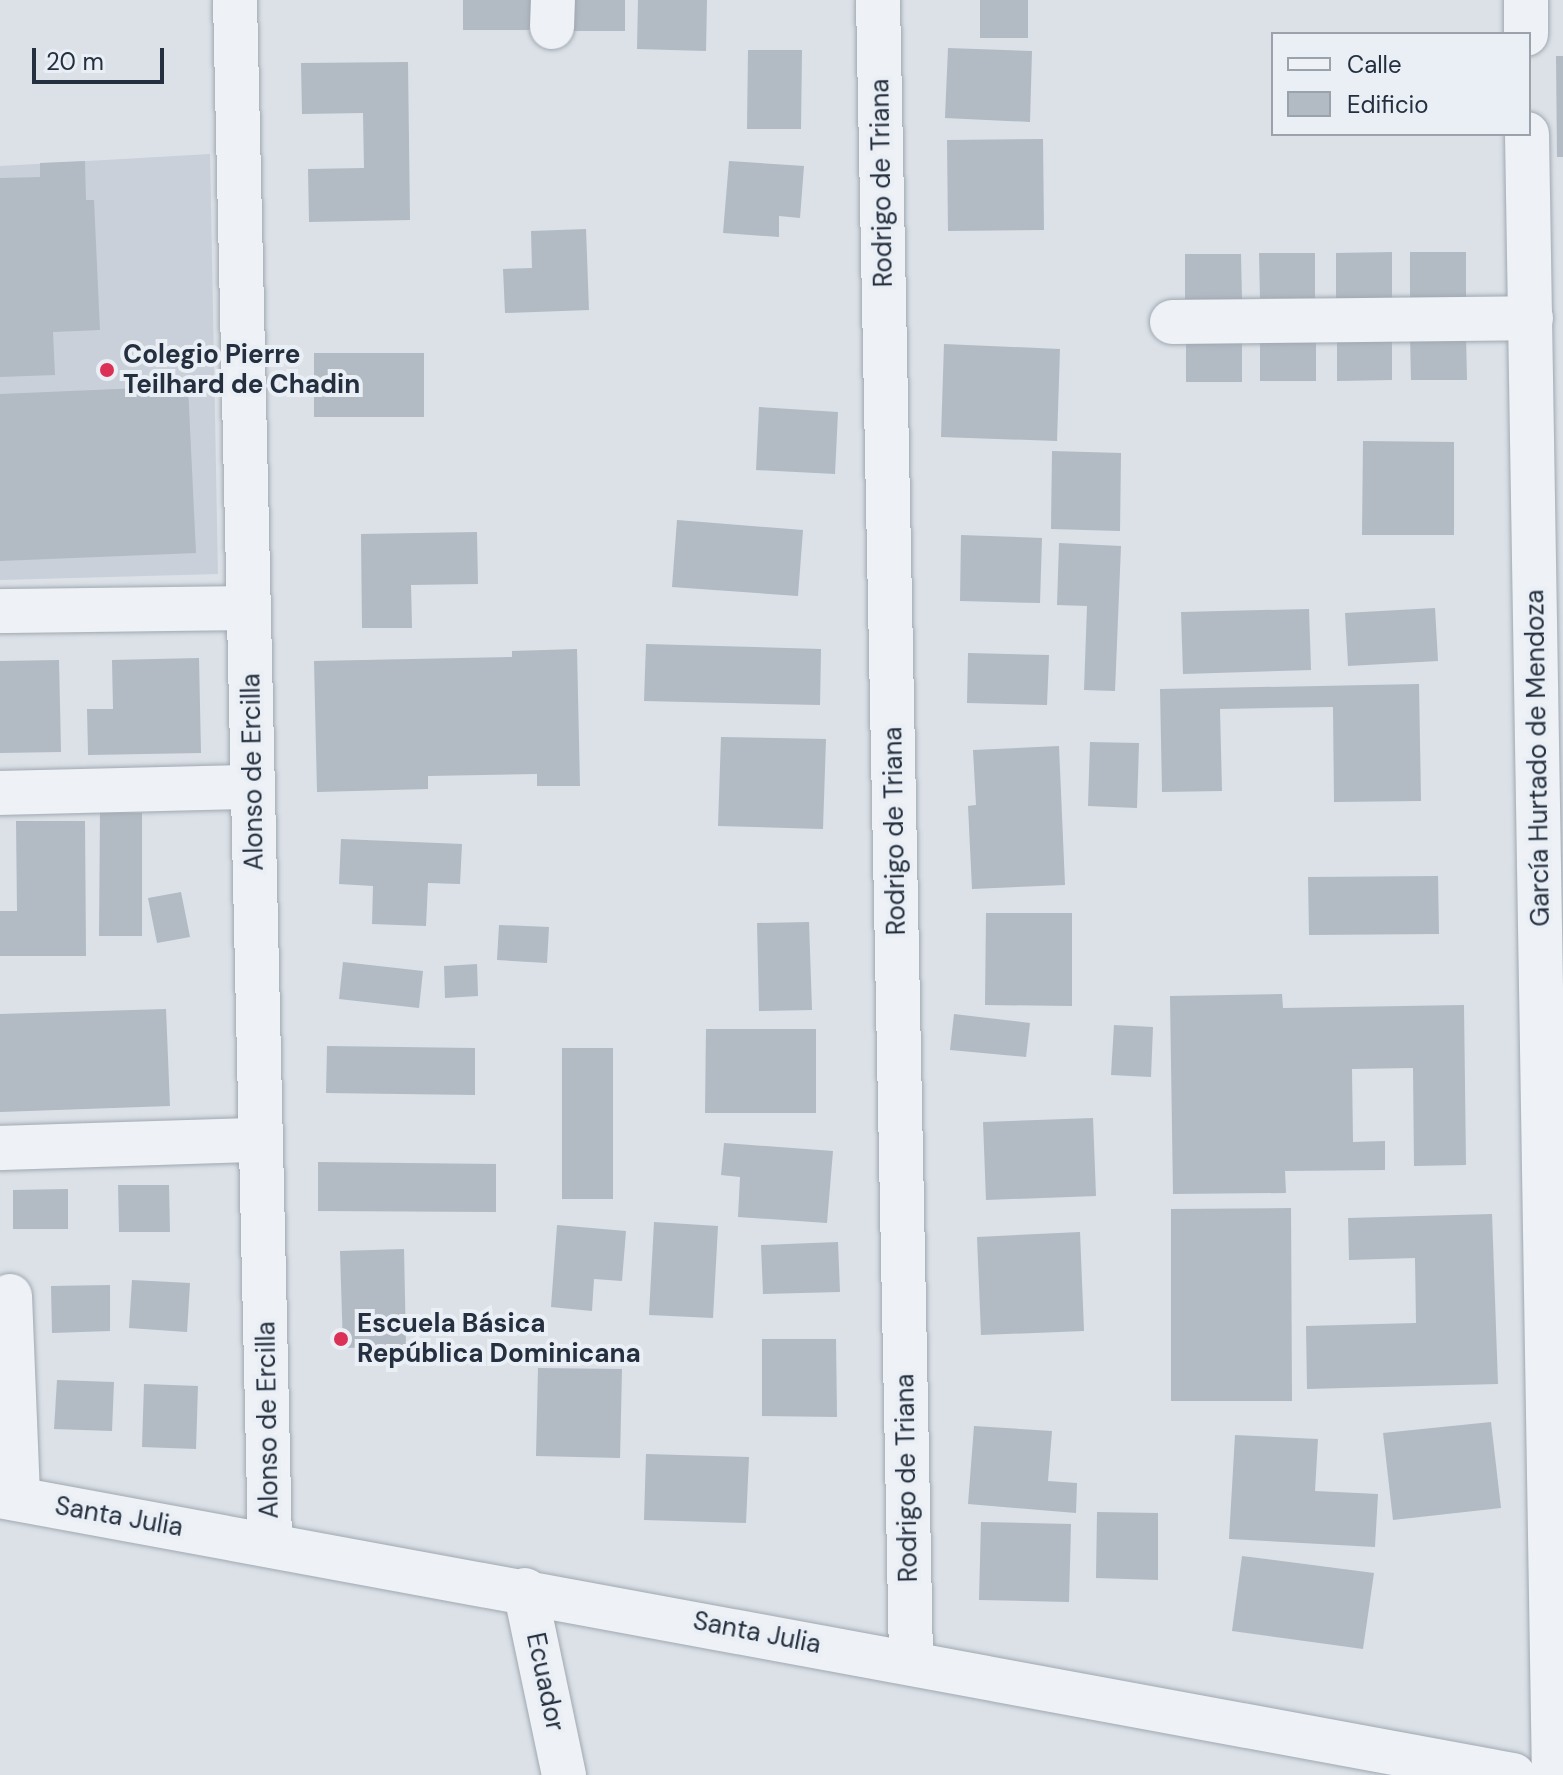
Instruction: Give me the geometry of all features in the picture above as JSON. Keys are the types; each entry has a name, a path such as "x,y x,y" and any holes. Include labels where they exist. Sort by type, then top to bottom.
{"street":[{"name":"Alonso de Ercilla","path":"235,0 270,1544"},
{"name":"Rodrigo de Triana","path":"878,0 911,1661"},
{"path":"1526,0 1526,32"},
{"name":"García Hurtado de Mendoza","path":"1527,136 1546,270 1531,318 1548,473 1554,1177 1554,1775"},
{"path":"1172,322 1531,318"},
{"path":"0,611 249,608"},
{"path":"0,793 253,787"},
{"path":"0,1148 261,1140"},
{"path":"9,1497 10,1296"},
{"name":"Santa Julia","path":"9,1497 911,1661 1316,1755 1513,1775"},
{"name":"Ecuador","path":"525,1590 564,1775"}],"shaded area":[{"name":"Colegio Pierre Teilhard de Chadin","path":"210,154 218,574 0,580 0,166"}],"building":[{"path":"463,0 537,0 537,30 463,30"},
{"path":"564,0 625,0 625,31 564,31"},
{"path":"638,0 707,0 706,51 637,49"},
{"path":"980,0 1028,0 1028,38 980,38"},
{"path":"948,48 1032,51 1030,122 945,118"},
{"path":"748,50 802,50 801,129 747,129"},
{"path":"1556,56 1563,56 1563,157 1557,157"},
{"path":"408,62 410,220 309,222 308,169 364,168 363,113 302,114 301,63"},
{"path":"1043,139 1044,230 948,231 947,140"},
{"path":"85,161 86,200 94,200 100,330 53,332 55,375 0,377 0,178 40,177 40,163"},
{"path":"729,161 804,166 800,218 779,216 779,237 723,233"},
{"path":"586,229 589,310 505,313 503,269 532,268 531,231"},
{"path":"1392,252 1392,298 1336,299 1336,253"},
{"path":"1410,252 1466,252 1466,298 1410,298"},
{"path":"1259,253 1315,253 1315,298 1260,298"},
{"path":"1185,254 1241,254 1242,299 1185,299"},
{"path":"1337,335 1392,335 1392,380 1337,381"},
{"path":"1410,335 1466,335 1467,380 1411,380"},
{"path":"1186,336 1242,336 1242,382 1186,382"},
{"path":"1260,336 1316,336 1316,381 1260,381"},
{"path":"944,344 1060,349 1057,441 941,437"},
{"path":"314,353 424,353 424,417 314,417"},
{"path":"188,386 196,553 0,561 0,394"},
{"path":"759,407 838,412 835,474 756,470"},
{"path":"1363,441 1454,442 1454,535 1362,535"},
{"path":"1052,451 1121,453 1120,531 1051,529"},
{"path":"677,520 803,530 798,596 672,587"},
{"path":"477,532 478,584 411,585 412,628 362,628 361,534"},
{"path":"961,535 1042,538 1040,603 960,601"},
{"path":"1059,543 1121,546 1115,691 1084,690 1087,606 1057,605"},
{"path":"1435,608 1438,661 1348,666 1345,613"},
{"path":"1309,609 1311,670 1183,674 1181,612"},
{"path":"646,644 821,649 820,705 644,701"},
{"path":"577,649 580,786 537,786 537,774 428,776 428,789 317,792 314,661 512,657 512,651"},
{"path":"968,653 1049,655 1047,705 967,703"},
{"path":"199,658 201,753 88,755 87,709 113,709 112,660"},
{"path":"59,660 61,752 0,753 0,661"},
{"path":"1419,684 1421,801 1334,802 1333,707 1220,709 1222,791 1162,792 1160,689"},
{"path":"721,737 826,739 823,829 718,826"},
{"path":"1090,742 1139,743 1137,808 1088,806"},
{"path":"1059,746 1065,885 972,889 968,806 976,805 973,750"},
{"path":"100,812 142,813 142,936 99,936"},
{"path":"16,821 85,821 86,956 0,956 0,911 17,911"},
{"path":"341,839 462,844 460,884 428,883 426,926 372,924 373,886 339,884"},
{"path":"1438,876 1439,934 1309,935 1308,877"},
{"path":"181,892 190,937 157,943 148,898"},
{"path":"986,913 1072,913 1072,1006 985,1005"},
{"path":"809,922 812,1010 759,1011 757,923"},
{"path":"499,925 549,927 547,963 497,960"},
{"path":"343,962 423,971 419,1008 339,999"},
{"path":"477,964 478,996 445,998 444,966"},
{"path":"1282,994 1283,1008 1464,1005 1466,1165 1414,1166 1413,1068 1352,1069 1353,1142 1385,1141 1385,1170 1285,1171 1286,1193 1173,1194 1170,996"},
{"path":"166,1009 170,1106 0,1112 0,1014"},
{"path":"954,1014 1030,1023 1026,1057 950,1050"},
{"path":"1114,1025 1153,1027 1151,1077 1111,1075"},
{"path":"706,1029 816,1029 816,1113 705,1113"},
{"path":"327,1046 475,1048 475,1095 326,1093"},
{"path":"562,1048 613,1048 613,1199 562,1199"},
{"path":"1093,1118 1096,1196 986,1200 983,1122"},
{"path":"724,1143 833,1151 827,1223 738,1217 740,1177 721,1175"},
{"path":"318,1162 496,1164 496,1212 318,1211"},
{"path":"118,1185 169,1185 170,1232 119,1232"},
{"path":"68,1189 68,1229 13,1229 13,1190"},
{"path":"1291,1208 1292,1401 1171,1401 1171,1209"},
{"path":"1492,1214 1498,1384 1307,1389 1306,1326 1416,1323 1415,1258 1349,1260 1348,1218"},
{"path":"654,1222 718,1226 713,1318 649,1315"},
{"path":"557,1225 626,1231 622,1281 594,1279 592,1311 551,1307"},
{"path":"1080,1232 1084,1331 981,1335 977,1237"},
{"path":"838,1242 840,1292 763,1294 761,1245"},
{"path":"404,1249 406,1347 343,1348 340,1251"},
{"path":"132,1280 190,1283 187,1332 129,1328"},
{"path":"110,1285 110,1331 52,1333 51,1286"},
{"path":"762,1339 836,1339 837,1417 762,1416"},
{"path":"538,1368 622,1369 620,1458 536,1456"},
{"path":"57,1380 114,1382 112,1431 54,1429"},
{"path":"144,1384 198,1386 196,1449 142,1447"},
{"path":"1491,1422 1501,1508 1393,1520 1383,1433"},
{"path":"974,1426 1052,1431 1048,1481 1077,1483 1076,1513 968,1504"},
{"path":"1235,1435 1318,1439 1315,1491 1378,1494 1375,1547 1229,1539"},
{"path":"646,1454 749,1457 746,1523 644,1520"},
{"path":"1097,1512 1158,1513 1158,1580 1096,1578"},
{"path":"981,1522 1071,1524 1069,1602 979,1600"},
{"path":"1242,1556 1374,1573 1363,1649 1232,1631"}],"place":[{"name":"Colegio Pierre Teilhard de Chadin","path":"107,370"},
{"name":"Escuela Básica República Dominicana","path":"341,1339"}]}
